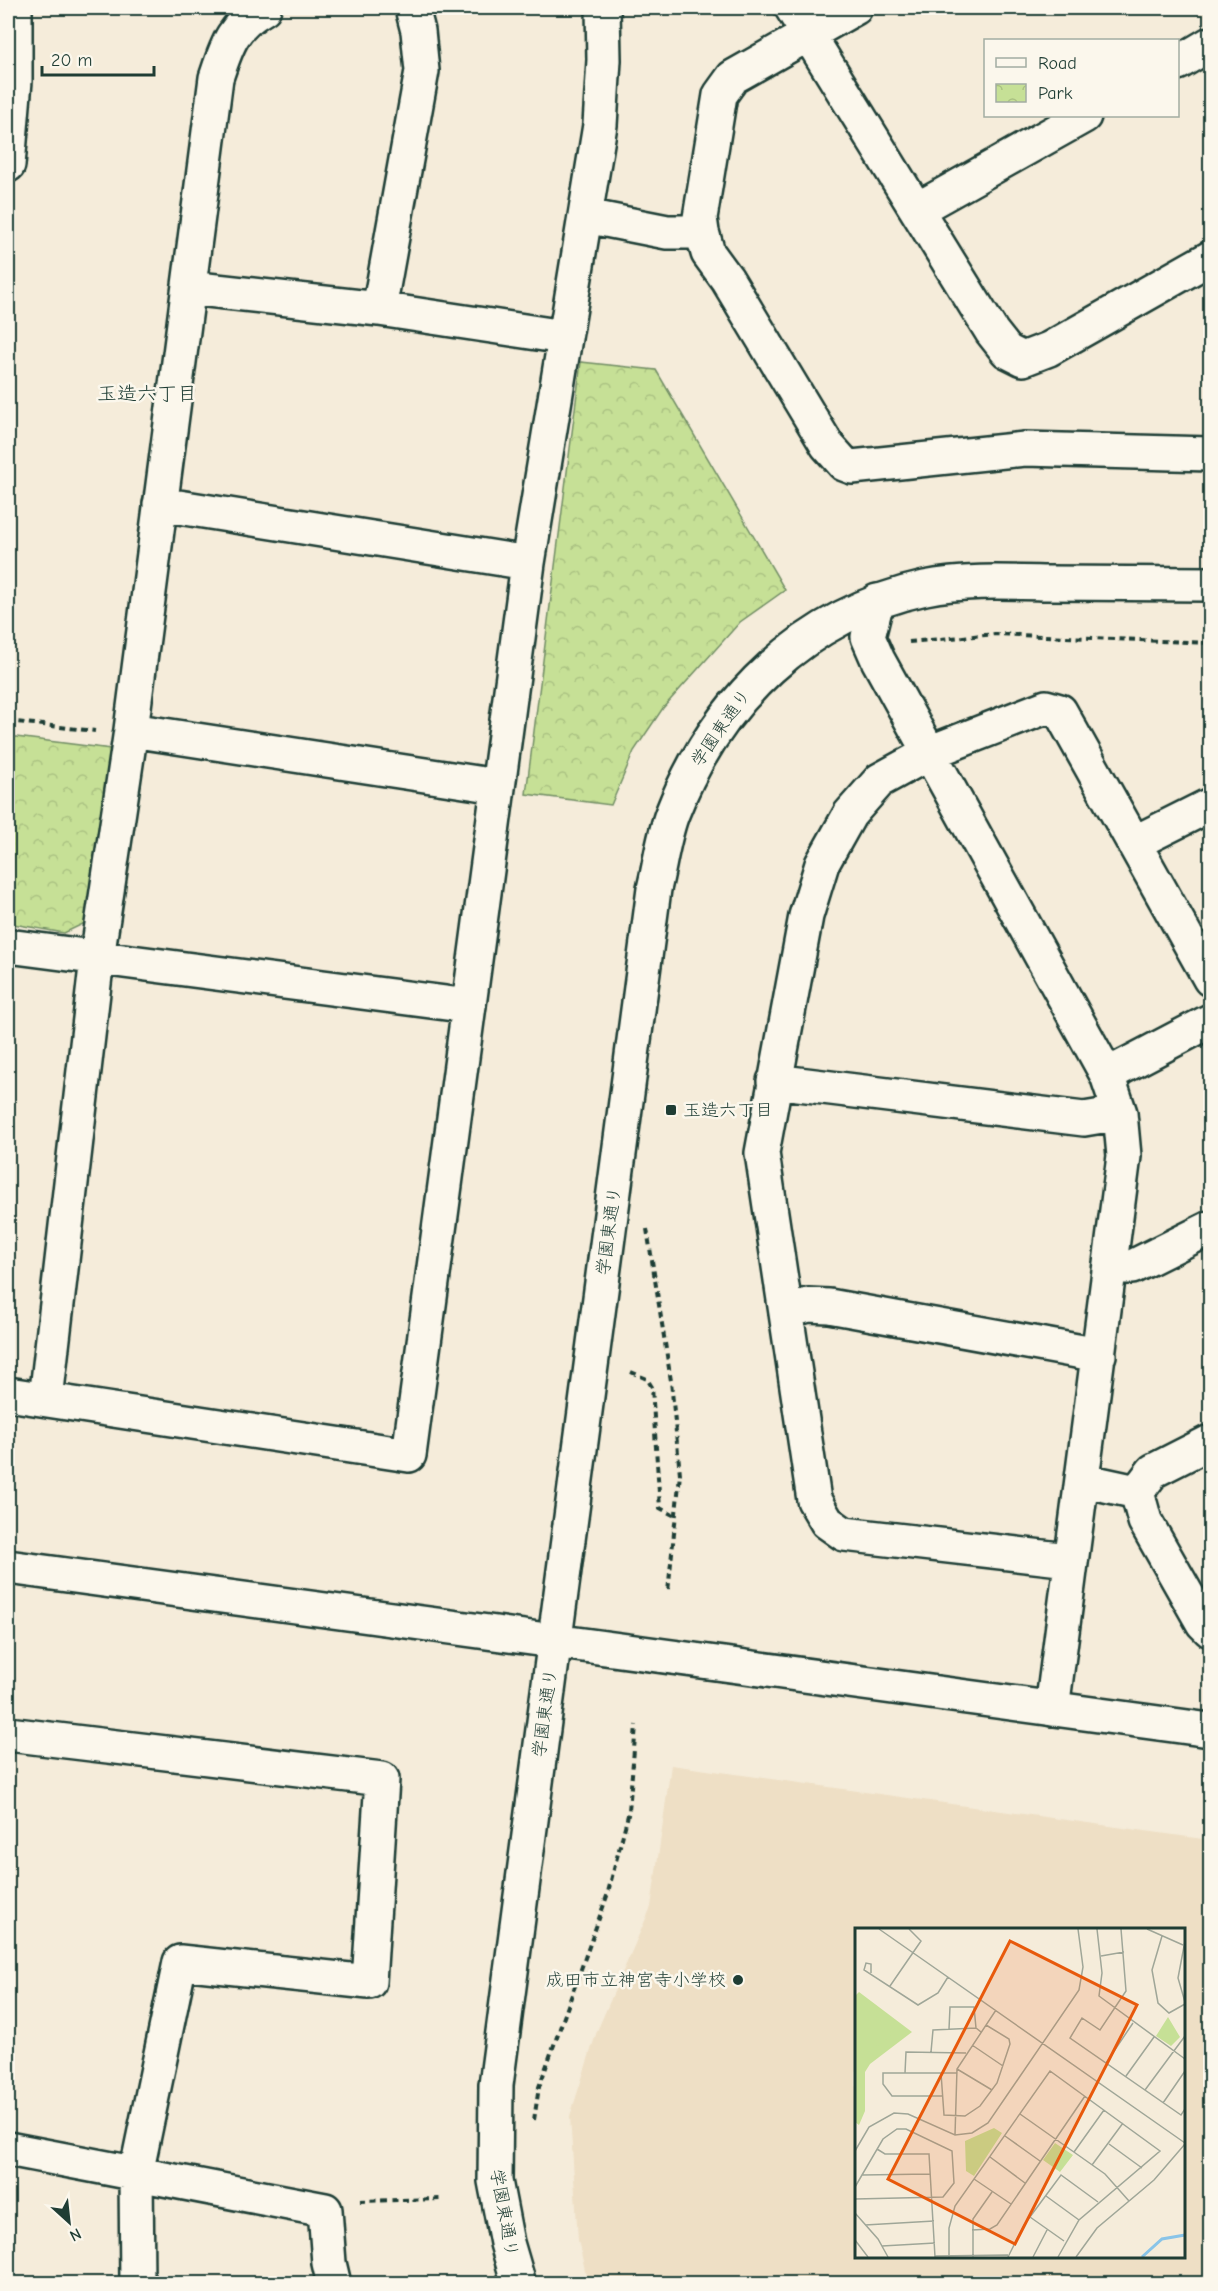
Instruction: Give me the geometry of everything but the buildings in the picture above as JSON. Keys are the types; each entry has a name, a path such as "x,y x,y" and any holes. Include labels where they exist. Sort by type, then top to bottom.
{"street":[{"path":"8,165 15,81 15,8"},
{"path":"46,1399 97,958 131,730 216,78 228,41 246,18 264,8"},
{"path":"379,309 422,71 418,31 411,8"},
{"path":"8,1394 409,1455 528,563 601,114 604,60 603,8"},
{"path":"855,8 799,20 733,77 720,95 700,218 708,253 727,279 827,445 844,464 852,467 1025,449 1210,454"},
{"path":"799,20 992,332 1007,351 1023,359 1049,349 1210,258"},
{"path":"1179,62 1210,44"},
{"path":"918,209 1082,117"},
{"path":"586,216 667,232 702,232"},
{"path":"189,288 379,309 564,337"},
{"path":"160,504 528,563"},
{"name":"学園東通り","path":"519,2283 507,2242 495,2181 496,2085 654,889 671,817 693,766 755,681 800,642 877,601 927,588 988,582 1210,584"},
{"path":"877,601 868,637 878,660 931,752 1107,1075 1120,1113 1124,1156 1082,1480 1069,1560 1052,1709"},
{"path":"1069,1560 844,1534 827,1522 814,1500 762,1153 806,916 822,864 850,813 880,780 931,752 1046,707 1060,711 1210,979"},
{"path":"131,730 497,786"},
{"path":"1134,843 1210,805"},
{"path":"8,946 469,1006"},
{"path":"1107,1075 1210,1021"},
{"path":"774,1081 1084,1119 1120,1113"},
{"path":"1111,1266 1132,1267 1210,1228"},
{"path":"786,1312 808,1305 830,1306 1099,1355"},
{"path":"1137,1492 1153,1471 1210,1442"},
{"path":"1082,1480 1137,1492"},
{"path":"1137,1492 1145,1521 1203,1623 1210,1630"},
{"path":"8,1567 1210,1730"},
{"path":"8,1742 382,1779 369,1982 180,1962 136,2174 137,2283"},
{"path":"8,2149 325,2210 329,2263 334,2283"}],"path":[{"path":"8,722 123,734 131,730"},
{"path":"631,1372 647,1379 652,1387 660,1508 677,1518"},
{"path":"533,2131 539,2087 607,1896 626,1822 636,1725"},
{"path":"325,2210 343,2201 443,2199"}],"shaded area":[{"name":"成田市立神宮寺小学校","path":"671,1765 1210,1840 1210,2283 588,2283 578,2240 570,2116 597,2031 651,1907"}],"green space":[{"path":"581,362 656,370 785,590 740,622 663,708 634,751 611,805 526,794"},
{"path":"8,736 111,749 87,922 64,933 8,923"}],"place":[{"name":"玉造六丁目","path":"671,1110"},
{"name":"成田市立神宮寺小学校","path":"738,1980"}],"district":[{"name":"玉造六丁目","path":"147,393"}]}
